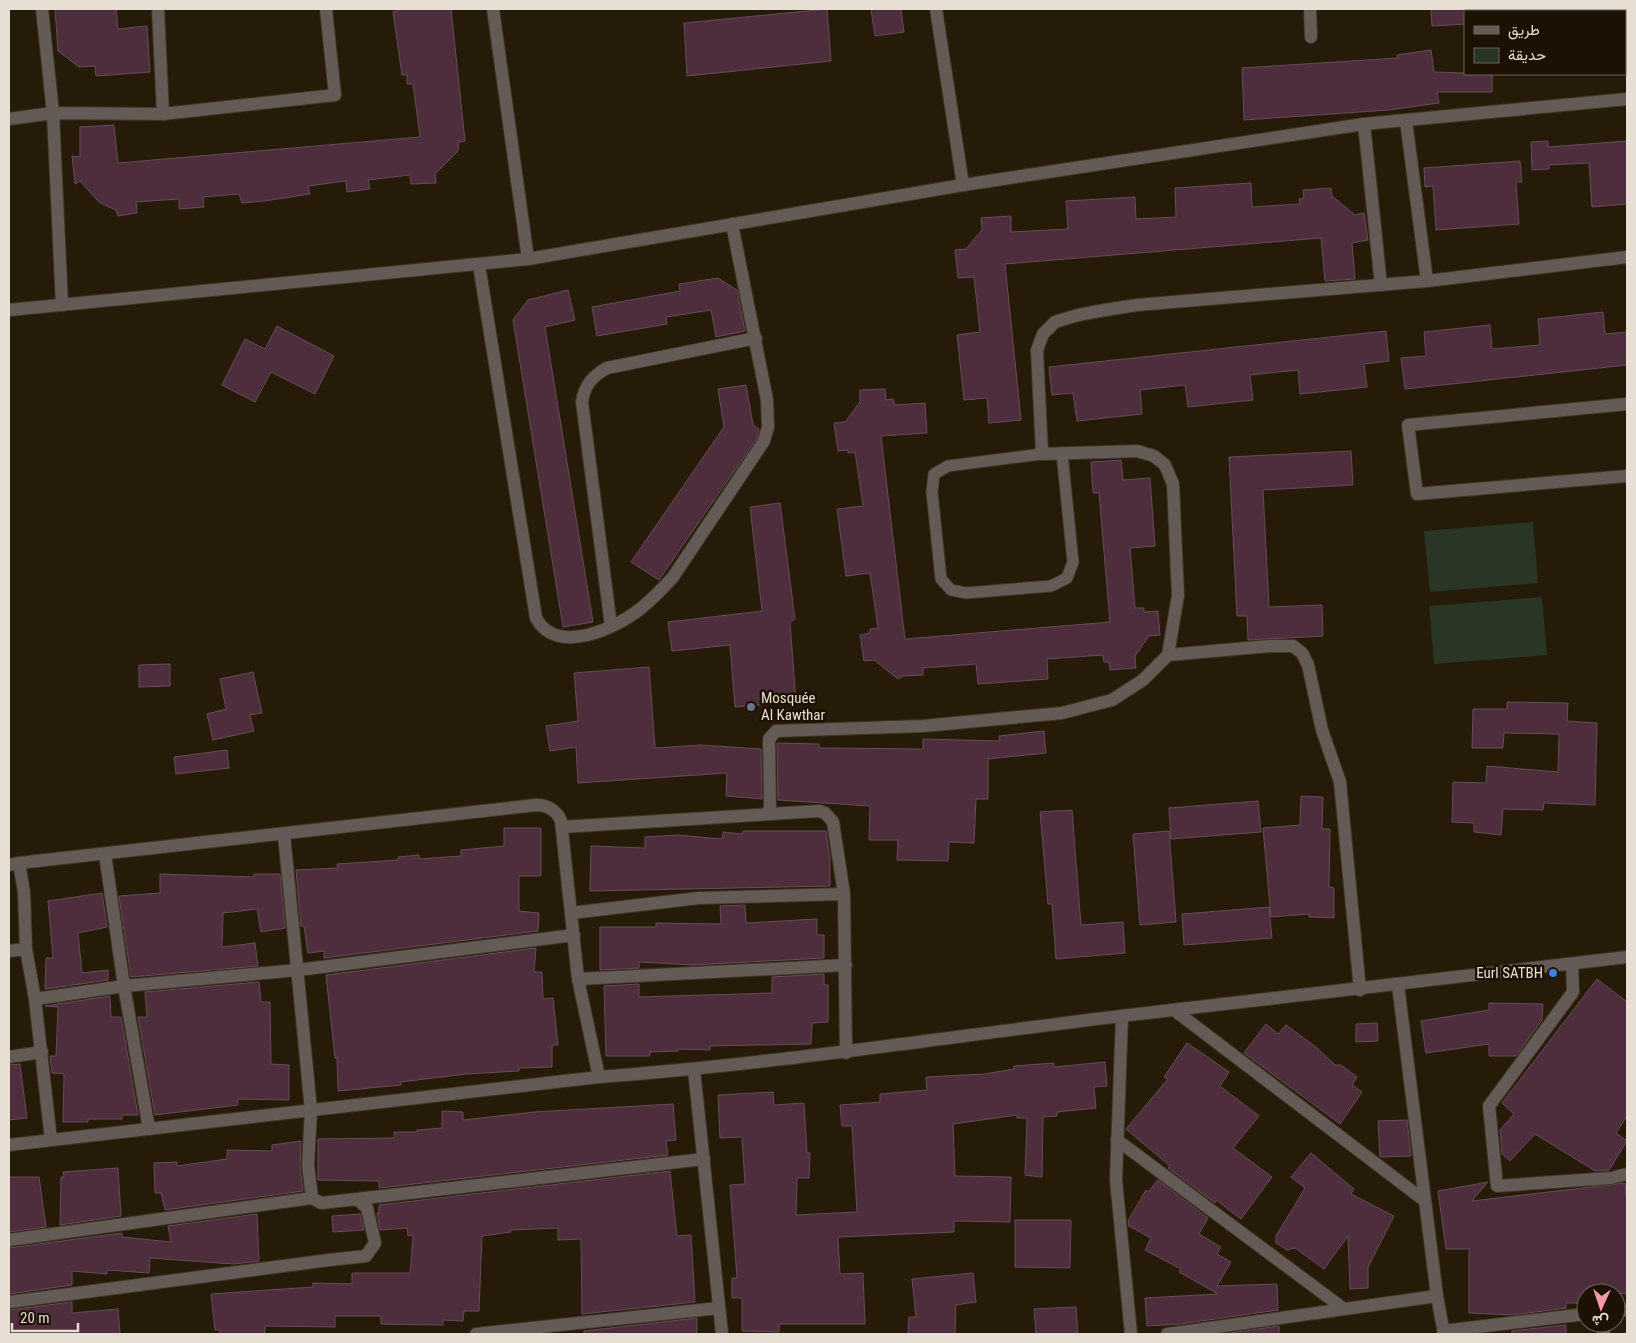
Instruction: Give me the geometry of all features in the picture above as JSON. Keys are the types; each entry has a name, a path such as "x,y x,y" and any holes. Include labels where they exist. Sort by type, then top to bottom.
{"street":[{"path":"42,9 53,113 62,305"},
{"path":"158,9 163,114"},
{"path":"9,119 53,113 163,114 335,96 326,9"},
{"path":"493,9 528,259"},
{"path":"936,9 963,185"},
{"path":"1310,9 1311,38"},
{"path":"9,310 528,259 963,185 1364,124 1627,99"},
{"path":"1406,121 1427,281"},
{"path":"1364,124 1382,285"},
{"path":"479,265 536,618 541,626 556,637 580,636 611,626 639,610 673,577 758,453 766,434 768,413 756,338 732,224"},
{"path":"770,812 769,738 776,731 923,726 1062,713 1112,700 1143,680 1168,655 1178,595 1173,484 1164,465 1154,456 1137,451 1042,454 1037,350 1043,334 1055,322 1078,315 1137,305 1427,281 1627,257"},
{"path":"611,626 582,402 587,385 592,378 607,368 756,338"},
{"path":"1627,404 1408,425 1417,494 1627,476"},
{"path":"1168,655 1270,646 1293,646 1302,653 1308,665 1322,730 1340,782 1360,990"},
{"path":"51,1140 42,1052 26,949 24,892 14,864 284,835 536,805 547,807 556,812 562,826 578,979 599,1077"},
{"path":"562,826 770,812 819,811 830,817 835,828 844,894 846,1053"},
{"path":"284,835 311,1110 308,1165 312,1198"},
{"path":"105,854 124,986 149,1129"},
{"path":"571,913 699,898 844,894"},
{"path":"35,999 124,986 298,970 574,935"},
{"path":"9,952 26,949"},
{"path":"9,1145 599,1077 694,1070 846,1053 1122,1016 1360,990 1627,957"},
{"path":"1572,964 1573,992 1489,1106 1497,1186 1611,1178 1627,1174"},
{"path":"578,979 846,965"},
{"path":"1398,985 1437,1296 1444,1332 1576,1315"},
{"path":"1174,1010 1425,1201"},
{"path":"1122,1016 1116,1180 1131,1334"},
{"path":"9,1057 42,1052"},
{"path":"694,1070 722,1334"},
{"path":"1117,1140 1344,1309"},
{"path":"9,1240 312,1198 321,1203 357,1200 704,1159"},
{"path":"9,1302 366,1256 376,1243 367,1208 357,1200"},
{"path":"1167,1334 1437,1296"},
{"path":"476,1334 719,1308"}],"lane":[{"path":"1042,454 948,466 934,474 932,492 941,579 951,590 966,593 1051,586 1067,578 1074,562 1062,453"}],"green space":[{"path":"1533,522 1538,583 1430,592 1424,531"},
{"path":"1542,597 1547,655 1434,664 1429,606"}],"building":[{"path":"55,9 116,9 118,29 147,26 150,72 96,76 95,66 79,67 58,51"},
{"path":"397,9 451,9 465,141 459,142 458,151 435,174 436,183 411,184 410,175 368,180 370,189 347,192 346,181 308,186 310,194 264,201 242,203 239,194 203,197 204,207 179,209 179,199 136,202 137,213 118,216 116,210 100,203 80,181 75,184 72,156 80,157 80,127 114,125 118,163 420,137 413,84 407,84 407,75 402,75 393,12 397,11"},
{"path":"827,9 831,61 687,76 684,23"},
{"path":"871,9 901,9 904,32 875,36"},
{"path":"1431,9 1485,9 1464,10 1464,24 1432,26"},
{"path":"1431,50 1434,72 1492,75 1492,92 1437,92 1439,103 1389,110 1244,120 1242,68 1398,58 1397,55"},
{"path":"1548,141 1548,147 1627,141 1627,204 1592,207 1589,163 1549,165 1549,169 1532,170 1531,142"},
{"path":"1520,161 1522,182 1516,182 1519,224 1436,230 1433,186 1425,187 1424,168"},
{"path":"1251,183 1252,207 1300,204 1299,199 1304,198 1303,190 1331,188 1332,196 1355,215 1364,213 1368,240 1352,243 1355,279 1325,281 1321,238 1005,264 1021,420 989,423 987,398 964,400 957,335 980,332 974,277 958,278 955,250 966,249 982,230 981,218 1011,216 1011,232 1068,229 1066,201 1135,197 1136,219 1176,217 1175,188"},
{"path":"718,278 737,290 745,331 716,337 711,310 666,317 667,324 597,336 592,307 680,291 679,284"},
{"path":"568,290 575,320 545,327 593,622 563,627 513,320 528,300"},
{"path":"1603,312 1605,334 1627,332 1627,365 1405,389 1401,358 1426,356 1424,332 1490,325 1492,349 1540,345 1538,319"},
{"path":"277,326 334,356 315,394 271,372 255,402 222,385 245,339 265,349"},
{"path":"1386,331 1389,361 1364,364 1367,387 1300,394 1298,370 1250,375 1253,400 1188,407 1185,385 1140,390 1142,414 1077,421 1073,393 1052,395 1049,367"},
{"path":"746,385 753,425 759,429 757,438 659,580 631,562 724,427 718,389"},
{"path":"885,389 886,400 893,399 895,405 925,403 927,433 881,436 905,639 1110,622 1099,493 1093,493 1091,462 1121,460 1123,480 1150,478 1155,546 1130,548 1135,608 1144,608 1144,612 1158,611 1160,635 1149,636 1135,656 1136,668 1110,670 1109,662 1104,662 1103,655 1047,659 1048,679 978,684 976,664 923,668 923,675 903,676 898,679 874,660 864,661 860,635 870,633 870,629 878,628 870,573 846,576 837,509 863,506 855,452 848,453 848,450 838,451 834,423 845,422 860,402 860,390"},
{"path":"1351,451 1353,485 1263,490 1269,607 1322,605 1323,636 1248,640 1247,616 1237,616 1229,457"},
{"path":"780,503 795,619 790,622 796,702 735,707 730,645 672,651 668,622 762,611 750,507"},
{"path":"170,664 170,686 139,687 139,665"},
{"path":"649,667 655,748 701,745 761,749 762,799 726,796 727,773 578,783 576,747 550,751 546,726 578,721 574,673"},
{"path":"253,672 262,713 250,715 254,731 213,740 207,714 226,709 220,679"},
{"path":"1507,702 1568,703 1567,721 1597,723 1595,805 1544,803 1543,810 1503,809 1501,835 1474,832 1474,823 1452,822 1453,782 1486,783 1487,766 1558,772 1559,734 1504,733 1503,748 1472,748 1473,709 1507,709"},
{"path":"1044,731 1046,753 988,759 988,799 976,799 974,843 949,842 948,861 897,860 898,840 869,840 870,806 778,800 777,743 819,744 819,748 923,749 923,739 1000,741 999,736"},
{"path":"227,750 229,768 176,774 174,757"},
{"path":"1301,796 1323,797 1322,829 1330,829 1329,887 1334,888 1334,918 1309,917 1309,914 1271,917 1263,828 1300,825"},
{"path":"1258,801 1261,832 1171,839 1169,808"},
{"path":"1072,810 1081,925 1123,922 1125,953 1056,959 1052,904 1048,904 1040,812"},
{"path":"504,828 541,828 541,876 519,876 519,911 539,913 538,931 324,958 324,951 308,953 304,926 301,926 296,870 338,868 337,864 398,860 398,857 419,855 419,859 461,856 461,850 504,846"},
{"path":"743,831 826,831 830,859 830,886 590,891 591,846 645,848 645,837 678,835 722,839 723,832 742,834"},
{"path":"1169,831 1176,922 1140,925 1133,834"},
{"path":"160,874 254,877 254,874 280,874 285,928 261,932 257,909 223,913 222,947 255,943 258,966 131,977 119,896 160,893"},
{"path":"102,893 107,927 78,933 82,973 108,970 108,980 45,989 46,958 53,958 48,901"},
{"path":"745,905 746,923 817,919 817,935 824,935 824,958 692,965 639,962 639,968 600,970 600,927 656,927 656,923 721,924 720,906"},
{"path":"1269,907 1272,938 1184,945 1182,914"},
{"path":"536,948 534,972 542,972 543,999 553,998 558,1045 552,1045 552,1067 519,1068 519,1071 466,1074 401,1082 401,1085 338,1091 337,1058 335,1058 326,975"},
{"path":"824,974 824,985 828,985 828,1022 812,1023 811,1044 710,1046 710,1050 678,1049 678,1051 650,1052 650,1056 606,1056 604,986 639,984 639,997 772,993 772,977"},
{"path":"1597,979 1627,1002 1627,1116 1616,1133 1627,1141 1609,1170 1595,1171 1535,1134 1510,1161 1502,1154 1500,1130 1514,1114 1502,1103"},
{"path":"259,982 261,1002 270,1002 271,1064 289,1065 289,1100 238,1099 238,1105 155,1115 138,1017 147,1017 145,992"},
{"path":"110,996 111,1017 121,1017 138,1115 122,1115 122,1119 88,1119 88,1122 63,1122 64,1074 52,1073 50,1056 56,1056 58,1007 45,1006"},
{"path":"1489,1003 1543,1004 1542,1020 1516,1056 1489,1056 1489,1044 1426,1053 1421,1021 1489,1010"},
{"path":"1377,1023 1378,1041 1356,1042 1356,1024"},
{"path":"1266,1024 1278,1034 1286,1025 1316,1047 1335,1065 1341,1065 1357,1077 1352,1085 1362,1092 1340,1124 1244,1053"},
{"path":"1187,1043 1229,1072 1220,1086 1259,1116 1233,1148 1272,1177 1241,1219 1216,1200 1215,1203 1168,1168 1170,1166 1126,1129 1168,1079 1164,1077"},
{"path":"1105,1062 1107,1086 1094,1087 1096,1108 1057,1112 1057,1116 1043,1117 1042,1177 1025,1175 1027,1118 1017,1118 1017,1115 953,1124 955,1176 1011,1177 1010,1222 954,1221 954,1232 838,1237 840,1274 863,1273 865,1324 779,1324 779,1332 742,1331 742,1298 732,1298 732,1278 737,1278 730,1185 745,1184 742,1137 720,1138 718,1095 773,1092 774,1105 804,1103 807,1153 810,1153 809,1178 797,1178 796,1215 857,1212 852,1126 842,1126 840,1105 880,1102 880,1094 927,1090 926,1077 984,1074 1014,1069 1014,1066 1054,1063 1054,1067"},
{"path":"20,1064 27,1118 9,1120 9,1065"},
{"path":"673,1104 676,1140 666,1141 668,1155 379,1188 379,1181 318,1180 318,1139 394,1138 394,1132 417,1132 417,1130 442,1128 442,1111 463,1112 463,1120 534,1112"},
{"path":"1407,1120 1411,1156 1380,1157 1378,1121"},
{"path":"301,1141 300,1166 303,1191 165,1210 161,1193 155,1193 154,1163 177,1162 177,1166 227,1159 227,1150 272,1151 272,1145"},
{"path":"1311,1153 1354,1189 1351,1194 1394,1216 1368,1267 1368,1288 1350,1289 1348,1236 1324,1269 1295,1248 1287,1250 1276,1243 1276,1236 1305,1188 1291,1177"},
{"path":"118,1168 121,1216 60,1225 61,1177 64,1177 63,1172"},
{"path":"670,1171 677,1236 691,1235 695,1302 582,1314 581,1239 558,1240 558,1228 510,1230 511,1232 482,1236 479,1311 464,1311 463,1321 443,1320 443,1325 381,1324 381,1316 335,1316 335,1327 265,1326 265,1334 220,1334 220,1330 215,1330 211,1294 313,1287 313,1283 352,1284 352,1273 410,1273 413,1235 408,1236 407,1228 380,1230 377,1213 379,1213 379,1205"},
{"path":"9,1177 39,1177 46,1227 9,1232"},
{"path":"1158,1180 1208,1218 1199,1234 1221,1247 1217,1254 1231,1262 1217,1286 1277,1284 1278,1310 1180,1324 1147,1326 1145,1298 1218,1294 1179,1272 1181,1269 1145,1250 1151,1238 1129,1226 1128,1221 1146,1190 1148,1192"},
{"path":"1488,1182 1472,1201 1625,1183 1627,1205 1627,1294 1626,1283 1576,1283 1576,1303 1566,1303 1566,1308 1512,1315 1469,1313 1469,1249 1446,1249 1438,1191"},
{"path":"257,1214 259,1261 234,1264 150,1258 149,1273 107,1270 107,1274 72,1271 72,1285 9,1294 9,1248 122,1233 122,1237 171,1242 168,1226"},
{"path":"360,1214 364,1230 333,1232 332,1216"},
{"path":"1015,1220 1071,1220 1070,1268 1015,1267"},
{"path":"973,1273 976,1302 956,1305 955,1334 908,1334 909,1317 916,1317 912,1279"},
{"path":"72,1302 72,1313 118,1309 120,1334 9,1334 9,1310"},
{"path":"1076,1307 1078,1334 1036,1334 1034,1309"},
{"path":"697,1318 697,1334 584,1334 584,1331"},
{"path":"1566,1325 1566,1334 1512,1334 1512,1331"},
{"path":"1279,1326 1279,1334 1224,1334"}],"place":[{"name":"Mosquée Al Kawthar","path":"751,707"},
{"name":"Eurl SATBH","path":"1553,973"}]}
